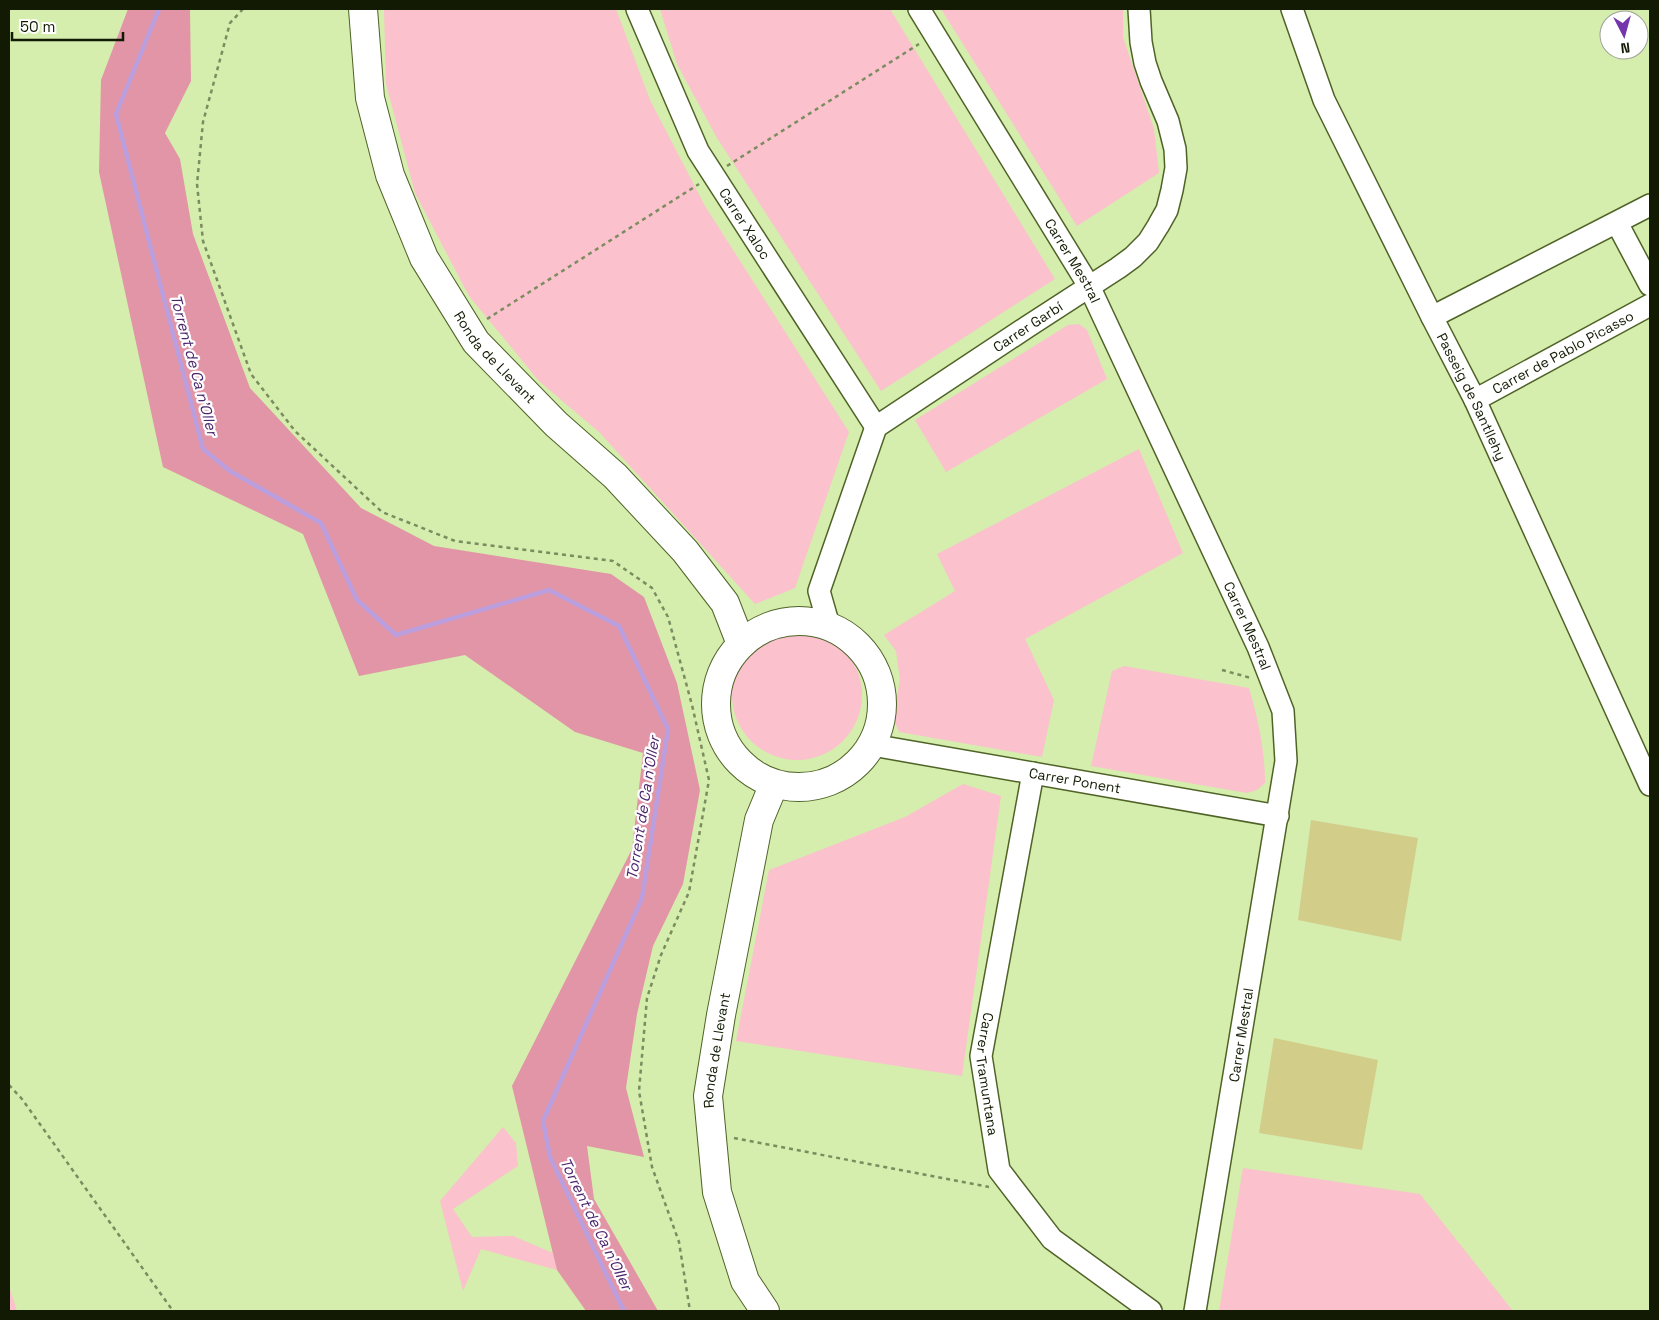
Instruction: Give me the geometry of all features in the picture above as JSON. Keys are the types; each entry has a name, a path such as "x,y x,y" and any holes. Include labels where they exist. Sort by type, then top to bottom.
{"main road":[{"name":"Ronda de Llevant","path":"363,9 370,98 390,175 424,258 476,342 556,424 615,476 685,551 724,603 741,644"},
{"path":"800,621 829,626 843,633 864,653 875,671 882,699 882,708 872,745 854,766 829,782 803,788 774,784 759,778 736,760 719,732 714,704 726,663 741,644 765,628 800,621"},
{"name":"Ronda de Llevant","path":"765,1311 745,1282 717,1192 708,1096 720,1015 759,820 774,784"}],"street":[{"name":"Carrer Xaloc","path":"637,9 698,151 876,427"},
{"name":"Carrer Mestral","path":"920,9 1089,286 1254,638 1282,711 1286,761 1195,1311"},
{"name":"Carrer Garbí","path":"876,427 1133,257 1148,242 1167,210 1176,168 1172,134 1145,63 1141,42 1139,9"},
{"name":"Passeig de Santllehy","path":"1292,9 1324,100 1475,400 1650,785"},
{"path":"1432,317 1650,206"},
{"path":"1617,222 1650,285"},
{"name":"Carrer de Pablo Picasso","path":"1475,400 1650,305"},
{"path":"829,626 819,591 876,427"},
{"name":"Carrer Ponent","path":"872,745 1278,816"},
{"name":"Carrer Tramuntana","path":"1033,773 981,1056 999,1170 1052,1239 1151,1311"}],"path":[{"path":"244,9 230,23 203,122 197,184 203,241 251,374 296,431 382,512 455,541 613,561 652,588 668,617 692,706 709,780 689,892 661,955 647,998 639,1091 652,1167 679,1242 690,1311"},
{"path":"1222,670 1252,678"},
{"path":"9,1085 22,1099 173,1311"},
{"path":"731,1138 990,1187"}],"shaded area":[{"path":"128,9 192,9 190,10 191,81 165,133 180,159 193,234 250,388 361,508 434,546 611,574 644,597 677,683 700,790 683,884 653,946 637,1014 626,1088 644,1157 587,1146 594,1199 658,1311 586,1311 557,1270 512,1086 632,849 643,753 575,732 465,655 359,676 303,534 163,467 99,172 101,80"},
{"path":"384,9 616,9 650,100 705,206 849,432 795,588 755,604 600,433 539,381 469,296 415,193 386,84"},
{"path":"660,9 890,9 1055,279 881,391 717,138 677,64"},
{"path":"941,9 1123,9 1123,37 1154,129 1159,173 1077,226"},
{"path":"1079,324 1087,330 1107,379 946,472 915,420 1068,325"},
{"path":"1139,449 1183,553 1025,639 1054,700 1042,757 899,732 893,718 900,680 896,651 884,635 955,591 937,554"},
{"path":"797,630 810,631 822,635 843,649 857,670 861,682 861,708 857,720 843,741 822,755 810,759 797,760 784,759 772,755 751,741 737,720 733,708 732,695 733,682 737,670 751,649 772,635 784,631"},
{"path":"1124,666 1249,688 1260,735 1265,783 1257,790 1247,793 1091,766 1112,671"},
{"path":"963,784 1001,796 962,1076 736,1041 769,870 905,817"},
{"path":"503,1127 516,1143 518,1166 453,1209 472,1237 513,1236 553,1253 557,1270 481,1249 463,1291 440,1201"},
{"path":"1243,1168 1420,1194 1513,1311 1219,1311"},
{"path":"9,1286 17,1311 9,1311"}],"building":[{"path":"1311,820 1418,838 1401,941 1298,920"},
{"path":"1274,1038 1378,1060 1362,1150 1259,1133"}],"waterway":[{"name":"Torrent de Ca n'Oller","path":"159,9 116,114 203,449 230,471 321,523 357,600 396,635 549,590 619,626 668,729 642,898 543,1121 550,1157 624,1311"}]}
